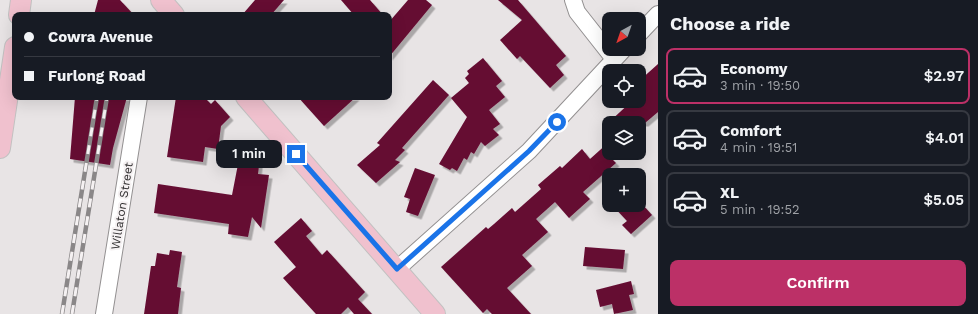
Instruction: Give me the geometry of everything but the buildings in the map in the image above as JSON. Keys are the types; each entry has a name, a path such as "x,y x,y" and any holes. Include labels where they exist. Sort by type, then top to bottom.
{"main road":[{"path":"19,12 21,0"},
{"path":"161,0 171,12"},
{"path":"0,148 12,67"},
{"path":"249,100 435,314"}],"street":[{"path":"572,0 577,12 602,37"},
{"path":"646,27 658,14"},
{"path":"397,269 529,151 617,56"},
{"name":"Willaton Street","path":"104,314 139,100"}],"railway":[{"path":"62,314 97,100"},
{"path":"72,314 107,100"}],"route":[{"path":"296,154 397,269 529,151 557,122"}]}
